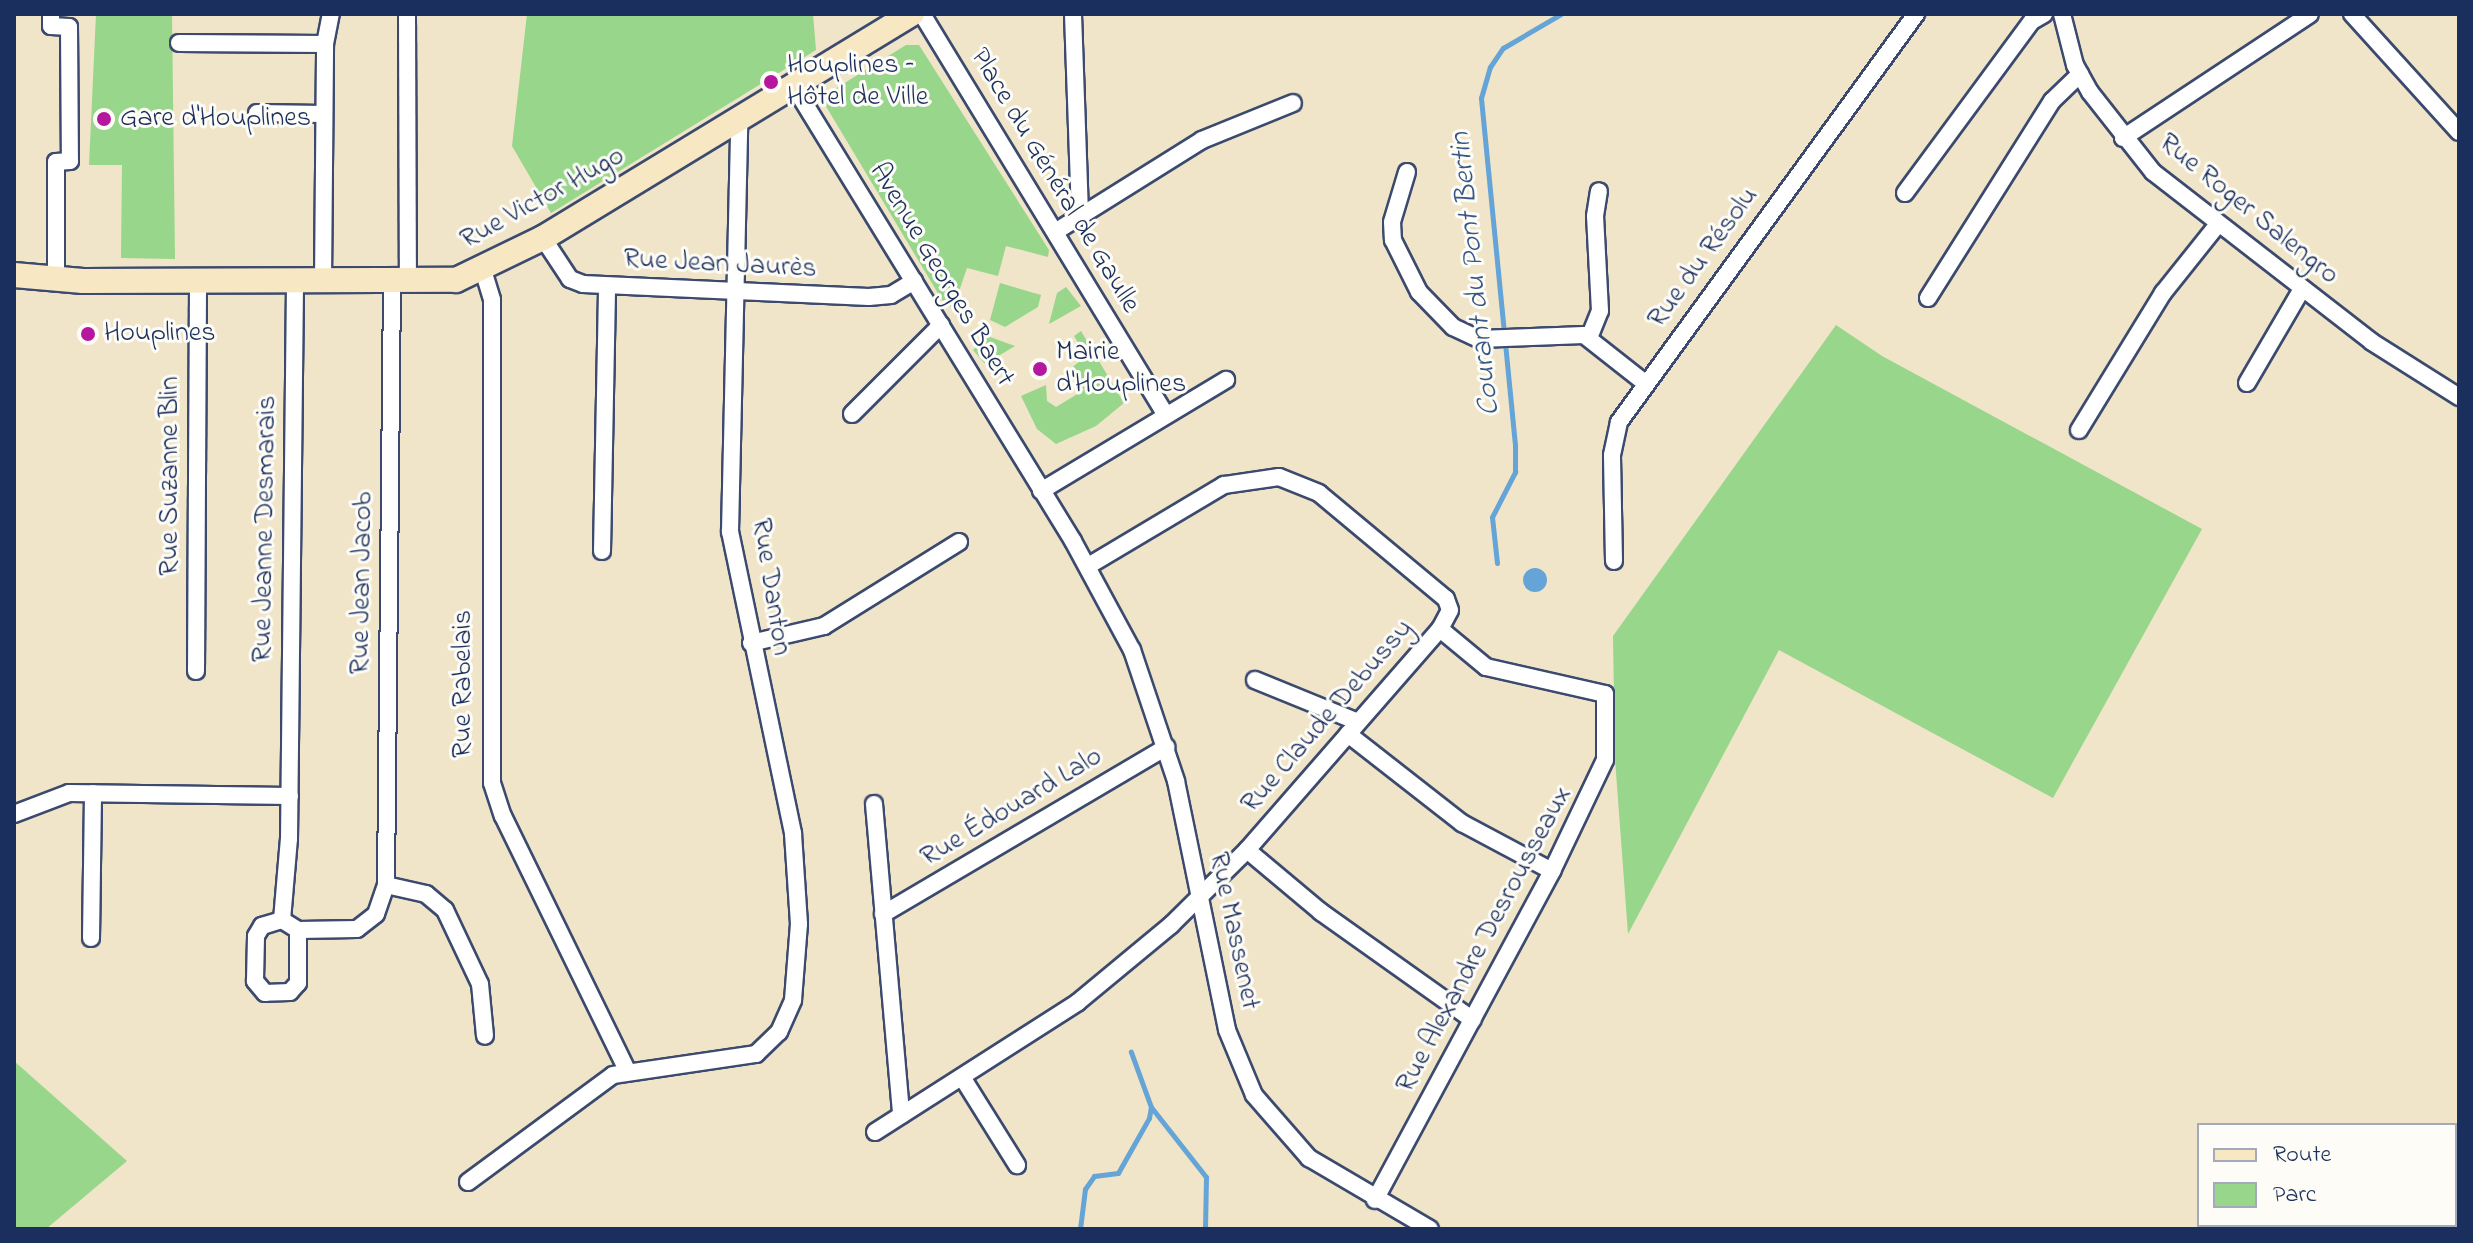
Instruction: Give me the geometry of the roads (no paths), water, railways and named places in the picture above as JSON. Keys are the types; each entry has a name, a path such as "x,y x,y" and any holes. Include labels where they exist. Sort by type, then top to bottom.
{"main road":[{"name":"Rue Victor Hugo","path":"15,275 56,279 446,282 483,270 543,238 840,61 912,14"}],"street":[{"path":"51,14 51,26 69,27 70,161 56,162 56,279"},
{"path":"323,282 325,44 331,14"},
{"name":"Rue Jean Jacob","path":"386,885 407,14"},
{"name":"Place du Général de Gaulle","path":"922,14 1166,415"},
{"path":"1073,14 1080,216"},
{"name":"Rue du Résolu","path":"1614,561 1615,431 1645,383 1916,14"},
{"path":"1905,193 2032,21 2044,14"},
{"name":"Rue Roger Salengro","path":"2062,14 2080,74 2123,138 2163,181 2302,289 2459,397"},
{"path":"2123,138 2310,14"},
{"path":"2352,14 2459,132"},
{"path":"179,43 325,44"},
{"path":"1928,298 2052,101 2080,74"},
{"name":"Avenue Georges Baert","path":"795,88 1088,566"},
{"path":"1055,232 1202,140 1293,103"},
{"path":"257,113 324,114"},
{"name":"Rue Danton","path":"627,1070 738,1060 764,1048 779,1032 793,1000 799,907 793,833 730,532 739,120"},
{"path":"1407,172 1391,232 1412,282 1461,334 1489,340 1566,332 1589,338 1645,383"},
{"path":"1589,338 1600,311 1595,216 1599,191"},
{"path":"2079,430 2163,293 2218,224"},
{"name":"Rue Jean Jaurès","path":"543,238 570,279 607,286 881,297 914,281"},
{"name":"Rue Rabelais","path":"483,270 492,300 492,783 503,816 627,1070"},
{"name":"Rue Suzanne Blin","path":"196,671 198,281"},
{"name":"Rue Jeanne Desmarais","path":"282,920 290,796 295,282"},
{"path":"602,551 607,286"},
{"path":"2247,383 2302,289"},
{"path":"852,414 941,325"},
{"path":"1041,491 1226,380"},
{"name":"Rue Claude Debussy","path":"875,1132 1096,989 1199,898 1247,850 1449,617 1446,599 1319,493 1279,477 1224,485 1088,566"},
{"path":"751,643 824,626 959,542"},
{"name":"Rue Massenet","path":"1088,566 1132,650 1167,747 1227,1030 1254,1095 1309,1158 1375,1200 1430,1229"},
{"name":"Rue Alexandre Desrousseaux","path":"1375,1200 1552,871 1603,769 1605,694 1486,667 1440,629"},
{"path":"1255,680 1353,728 1462,823 1552,871"},
{"name":"Rue Édouard Lalo","path":"883,914 1167,747"},
{"path":"91,938 93,793"},
{"path":"14,814 65,794 290,796"},
{"path":"874,804 901,1115"},
{"path":"1247,850 1321,912 1473,1020"},
{"path":"298,930 295,988 284,994 260,991 255,981 256,936 262,926 282,920 298,930 340,932 363,926 381,906 386,885 426,894 445,910 480,984 485,1036"},
{"path":"468,1182 627,1070"},
{"path":"962,1077 1017,1165"}],"water":[{"path":"1535,568 1543,572 1547,580 1543,588 1535,592 1527,588 1523,580 1527,572"}],"waterway":[{"name":"Courant du Pont Bertin","path":"1497,563 1492,517 1515,472 1515,445 1481,98 1490,67 1503,48 1561,14"},
{"path":"1080,1229 1085,1189 1094,1176 1118,1173 1149,1118 1151,1107 1131,1052"},
{"path":"1151,1107 1206,1177 1205,1229"}],"place":[{"name":"Houplines – Hôtel de Ville","path":"771,82"},
{"name":"Gare d'Houplines","path":"104,119"},
{"name":"Houplines","path":"88,334"},
{"name":"Mairie d'Houplines","path":"1040,369"}]}
